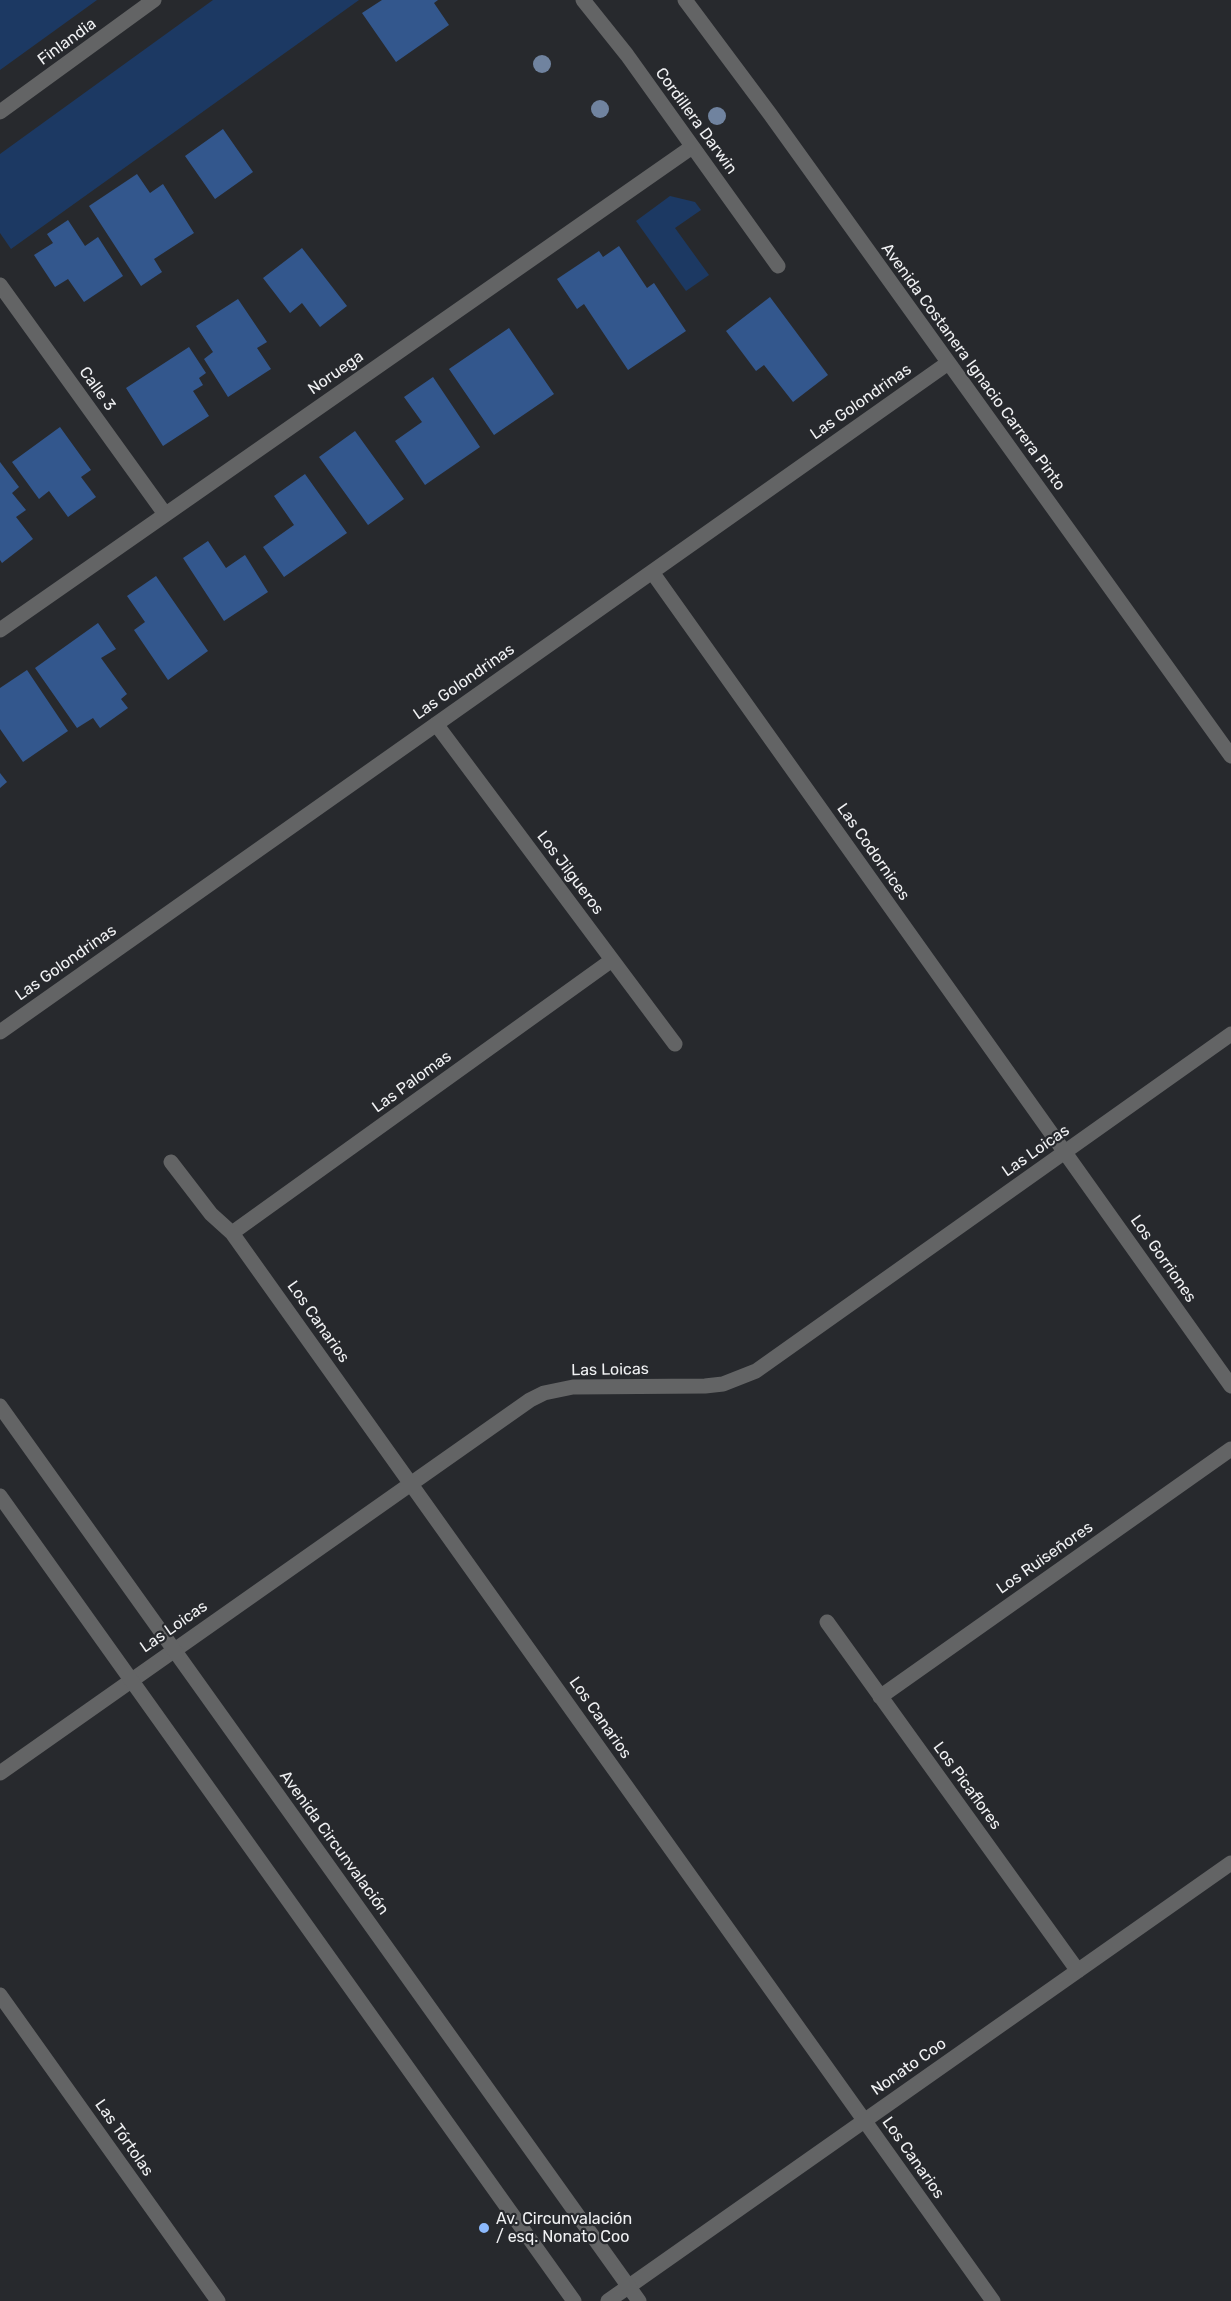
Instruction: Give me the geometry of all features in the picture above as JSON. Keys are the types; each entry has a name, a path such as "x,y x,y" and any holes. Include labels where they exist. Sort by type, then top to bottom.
{"street":[{"name":"Finlandia","path":"0,112 154,0"},
{"name":"Cordillera Darwin","path":"583,0 627,55 778,266"},
{"name":"Avenida Costanera Ignacio Carrera Pinto","path":"685,0 1231,756"},
{"name":"Noruega","path":"0,630 692,147"},
{"name":"Calle 3","path":"0,285 165,514"},
{"name":"Las Golondrinas","path":"0,1032 948,363"},
{"name":"Las Codornices","path":"652,572 1065,1152"},
{"name":"Los Jilgueros","path":"436,724 675,1044"},
{"name":"Las Palomas","path":"232,1233 612,960"},
{"name":"Las Loicas","path":"0,1773 524,1404 544,1393 573,1388 705,1386 723,1384 756,1371 1231,1034"},
{"name":"Los Gorriones","path":"1065,1152 1231,1386"},
{"name":"Los Canarios","path":"171,1162 204,1206 232,1233 993,2301"},
{"name":"Avenida Circunvalación","path":"0,1406 639,2301"},
{"name":"Los Ruiseñores","path":"880,1696 1231,1449"},
{"path":"0,1496 574,2301"},
{"name":"Los Picaflores","path":"827,1622 1078,1971"},
{"name":"Nonato Coo","path":"608,2301 1231,1863"},
{"name":"Las Tórtolas","path":"0,1995 218,2301"}],"shaded area":[{"path":"0,0 97,0 0,70"},
{"path":"213,0 359,0 11,249 0,233 0,154"},
{"path":"670,196 695,202 701,210 675,228 709,275 686,291 636,221"}],"building":[{"path":"382,0 438,0 434,3 449,25 396,62 362,13"},
{"path":"223,129 253,172 215,199 185,156"},
{"path":"137,174 150,193 163,184 194,233 154,259 162,272 141,286 89,206"},
{"path":"68,220 85,246 98,237 123,276 84,302 68,279 55,287 34,255 53,243 47,234"},
{"path":"619,246 647,288 654,283 686,331 628,370 584,304 577,309 557,279 599,251 603,257"},
{"path":"302,248 347,306 320,327 302,303 290,313 263,278"},
{"path":"770,297 828,375 793,402 764,365 756,371 726,331"},
{"path":"238,299 267,342 257,348 271,369 228,397 204,359 213,352 196,326"},
{"path":"509,328 554,394 494,435 449,369"},
{"path":"189,347 206,373 199,378 203,385 193,391 209,416 163,446 126,388"},
{"path":"433,377 480,447 425,485 395,441 422,422 404,397"},
{"path":"60,427 91,470 81,477 96,497 68,517 49,491 39,499 12,462"},
{"path":"355,431 404,499 368,525 319,457"},
{"path":"0,462 19,487 12,493 26,510 16,517 33,539 2,563 0,560"},
{"path":"305,474 347,533 284,577 263,547 294,525 274,496"},
{"path":"208,541 226,568 245,555 268,592 224,621 183,558"},
{"path":"156,576 208,651 168,680 134,630 145,622 127,596"},
{"path":"98,623 116,649 101,658 127,694 121,699 128,708 100,728 93,718 77,728 35,668"},
{"path":"27,670 68,731 23,762 0,729 0,688"},
{"path":"0,773 7,782 0,788"}],"place":[{"name":"Av. Circunvalación / esq. Nonato Coo","path":"484,2228"}]}
